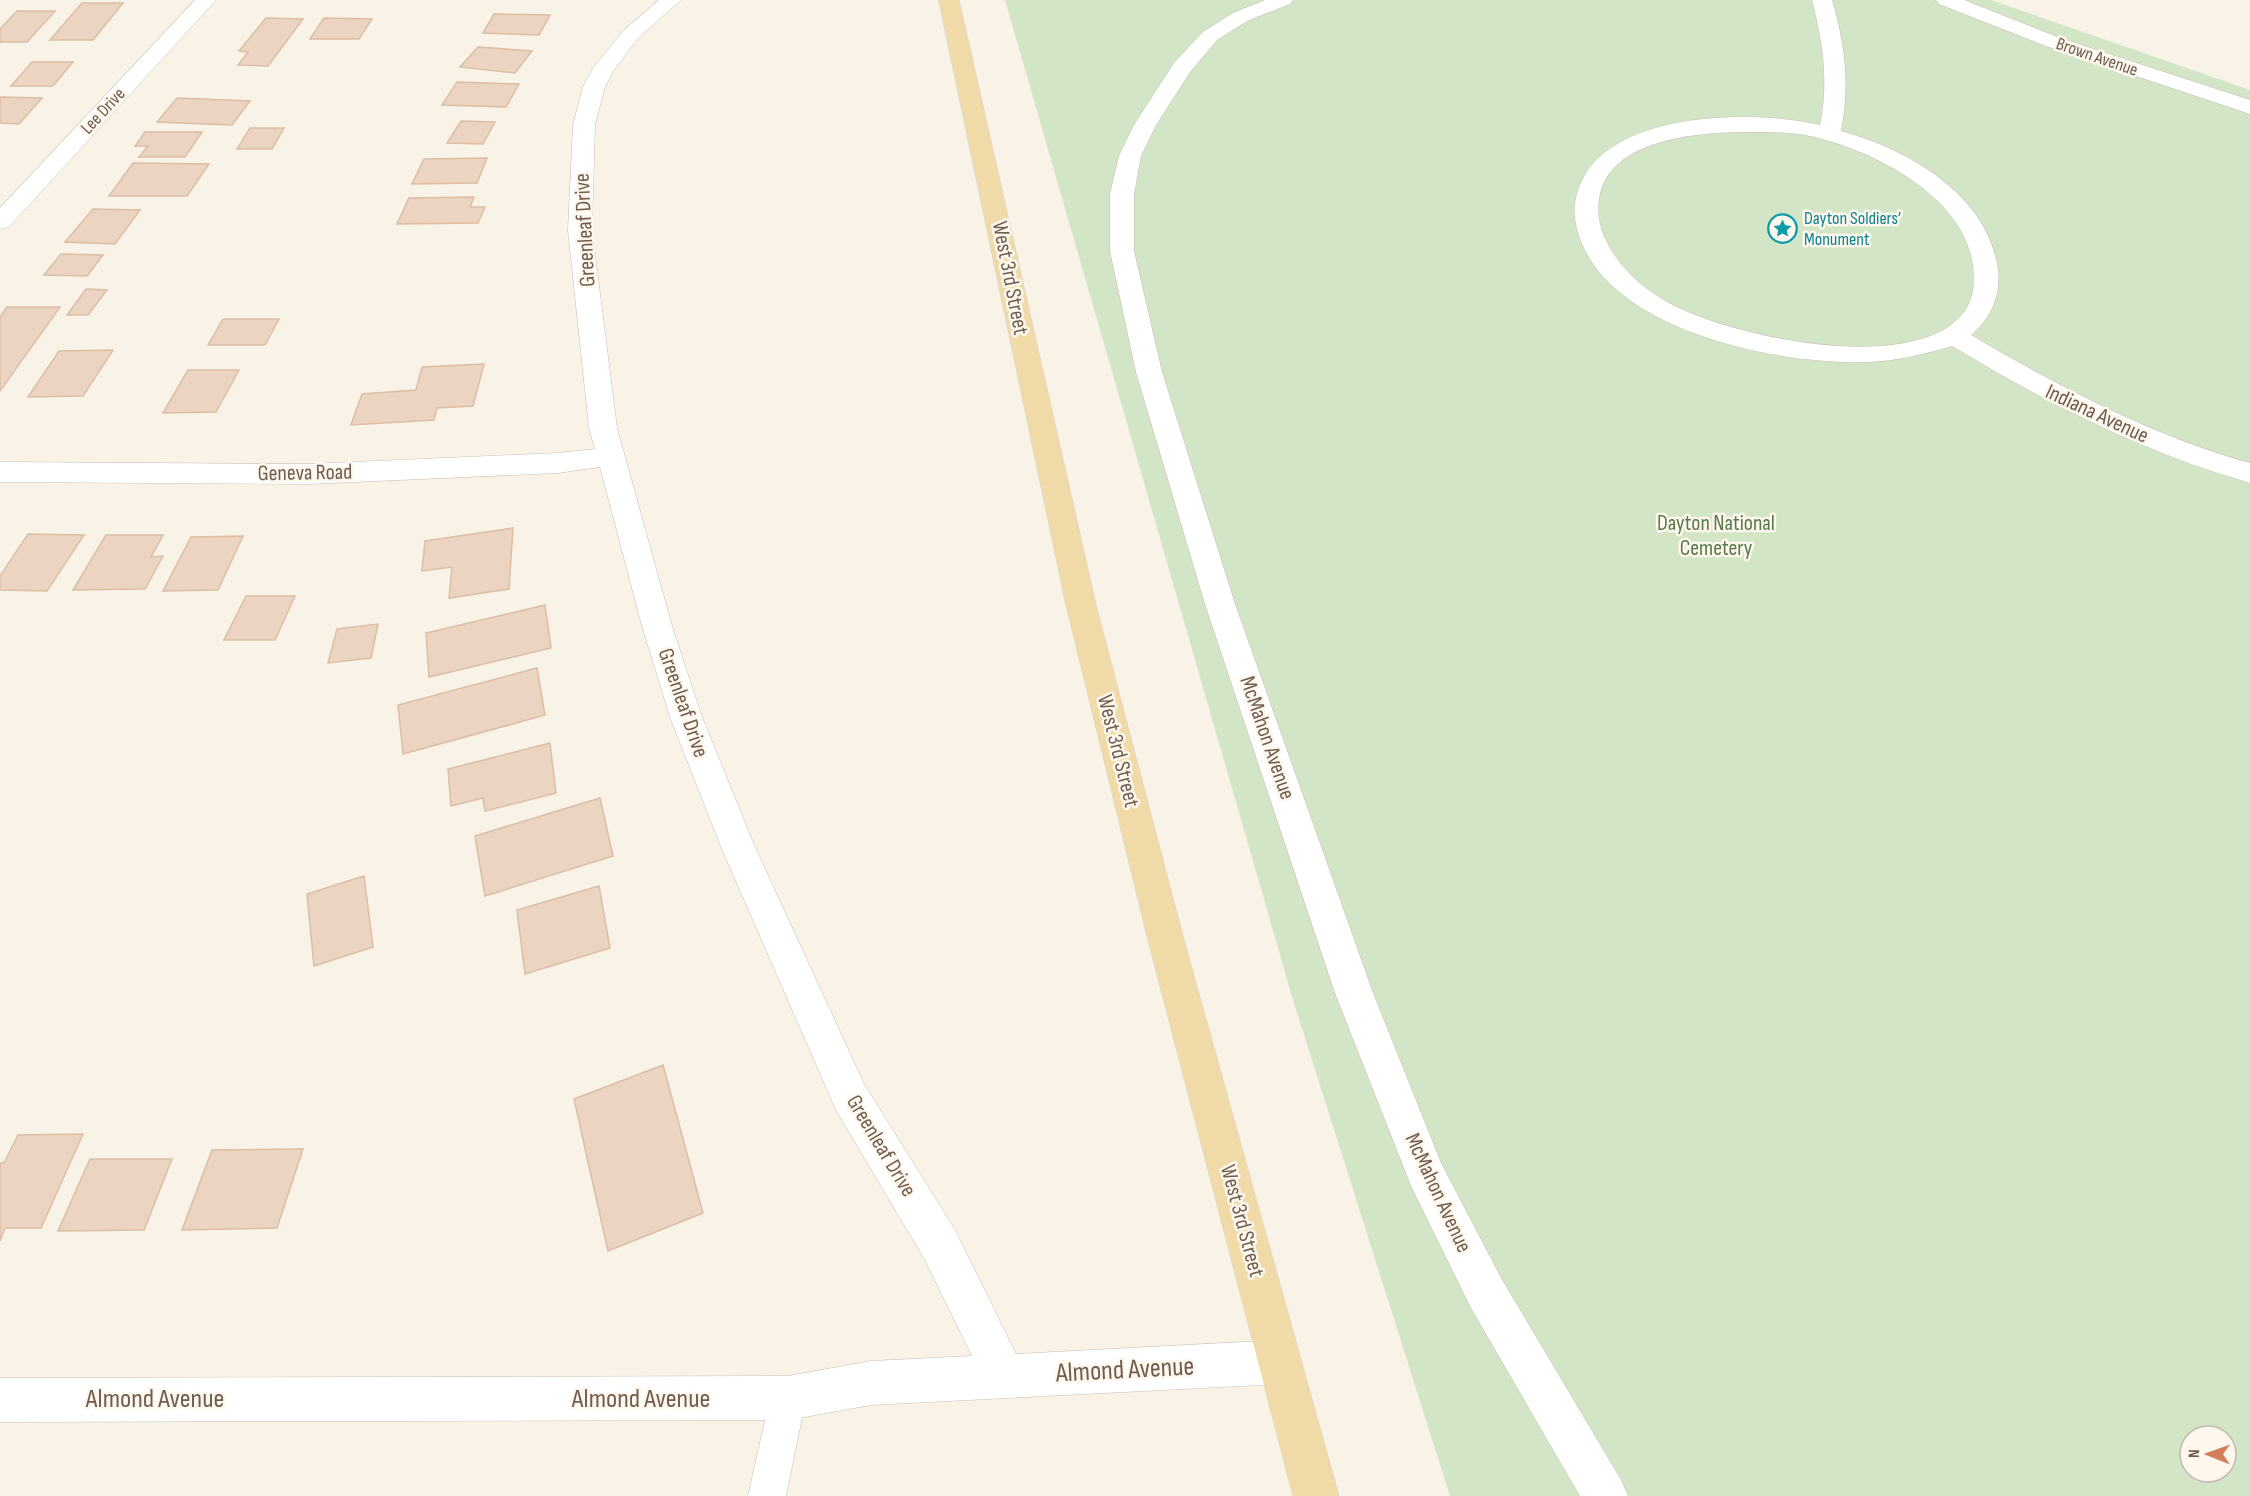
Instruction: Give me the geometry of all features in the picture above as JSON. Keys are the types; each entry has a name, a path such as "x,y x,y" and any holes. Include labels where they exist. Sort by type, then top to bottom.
{"main road":[{"name":"West 3rd Street","path":"949,0 979,123 1048,464 1081,606 1167,945 1316,1496"}],"street":[{"name":"Lee Drive","path":"0,222 206,0"},
{"name":"Greenleaf Drive","path":"671,0 631,34 604,68 594,87 584,125 580,230 603,428 657,626 686,717 738,848 850,1097 940,1245 1005,1377"},
{"name":"McMahon Avenue","path":"1283,0 1240,17 1210,36 1182,68 1151,116 1130,156 1121,213 1122,251 1149,372 1217,593 1359,1004 1431,1184 1486,1293 1605,1496"},
{"path":"1822,0 1836,59 1838,82 1829,134"},
{"name":"Brown Avenue","path":"1946,0 2053,42 2250,107"},
{"path":"1731,125 1796,127 1862,144 1909,169 1948,198 1969,219 1984,255 1986,290 1978,313 1953,335 1942,341 1915,347 1855,353 1789,350 1748,343 1696,326 1650,303 1617,275 1595,246 1588,230 1585,200 1596,174 1610,158 1642,141 1683,129 1731,125"},
{"name":"Indiana Avenue","path":"1953,335 2037,386 2118,427 2210,462 2250,473"},
{"name":"Geneva Road","path":"4,476 309,474 558,463 610,456"},
{"name":"Almond Avenue","path":"0,1400 788,1398 871,1383 1280,1362"}],"lane":[{"path":"767,1496 788,1398"}],"green space":[{"name":"Dayton National Cemetery","path":"1005,0 1991,0 2250,90 2250,1496 1450,1496 1293,1000"}],"building":[{"path":"82,3 123,3 93,40 50,40"},
{"path":"17,11 55,11 27,42 0,42 0,29"},
{"path":"494,14 550,15 539,35 483,33"},
{"path":"266,18 303,19 268,66 238,65 248,52 239,51"},
{"path":"324,18 372,19 359,39 310,39"},
{"path":"478,47 532,51 515,73 460,67"},
{"path":"32,62 73,62 53,86 11,86"},
{"path":"457,82 519,84 506,107 442,105"},
{"path":"0,97 42,98 19,124 0,123"},
{"path":"177,98 250,101 232,125 157,122"},
{"path":"461,121 495,122 483,144 447,143"},
{"path":"250,128 284,128 272,149 237,149"},
{"path":"145,132 202,132 185,157 139,157 148,146 135,146"},
{"path":"487,158 477,183 412,184 424,159"},
{"path":"133,163 209,164 187,196 109,196"},
{"path":"474,197 470,207 485,207 478,223 397,224 409,198"},
{"path":"93,209 140,210 115,244 65,242"},
{"path":"61,254 103,255 87,276 44,275"},
{"path":"86,289 107,290 88,315 67,315"},
{"path":"7,307 60,307 0,391 0,317"},
{"path":"223,319 279,319 265,345 208,345"},
{"path":"113,350 83,396 28,397 59,351"},
{"path":"484,364 473,406 437,408 434,420 351,425 362,394 416,390 422,367"},
{"path":"188,370 239,370 216,412 163,413"},
{"path":"513,528 509,589 449,598 452,567 422,571 425,541"},
{"path":"28,534 84,535 47,591 0,590 0,576"},
{"path":"106,535 163,535 151,557 163,556 145,589 73,590"},
{"path":"243,536 218,590 163,591 191,537"},
{"path":"246,596 295,596 275,640 224,640"},
{"path":"545,605 551,648 429,677 426,633"},
{"path":"378,624 371,658 328,663 337,629"},
{"path":"537,668 545,715 403,754 398,705"},
{"path":"550,743 556,793 485,811 483,798 451,806 448,769"},
{"path":"600,798 613,856 485,896 475,836"},
{"path":"364,876 373,947 314,966 307,894"},
{"path":"599,886 610,948 525,974 517,910"},
{"path":"663,1065 703,1213 608,1251 574,1099"},
{"path":"83,1134 41,1228 5,1228 0,1241 0,1163 4,1163 18,1135"},
{"path":"303,1149 277,1228 182,1230 212,1150"},
{"path":"90,1159 172,1159 144,1230 58,1231"}],"place":[{"name":"Dayton Soldiers’ Monument","path":"1783,228"}]}
